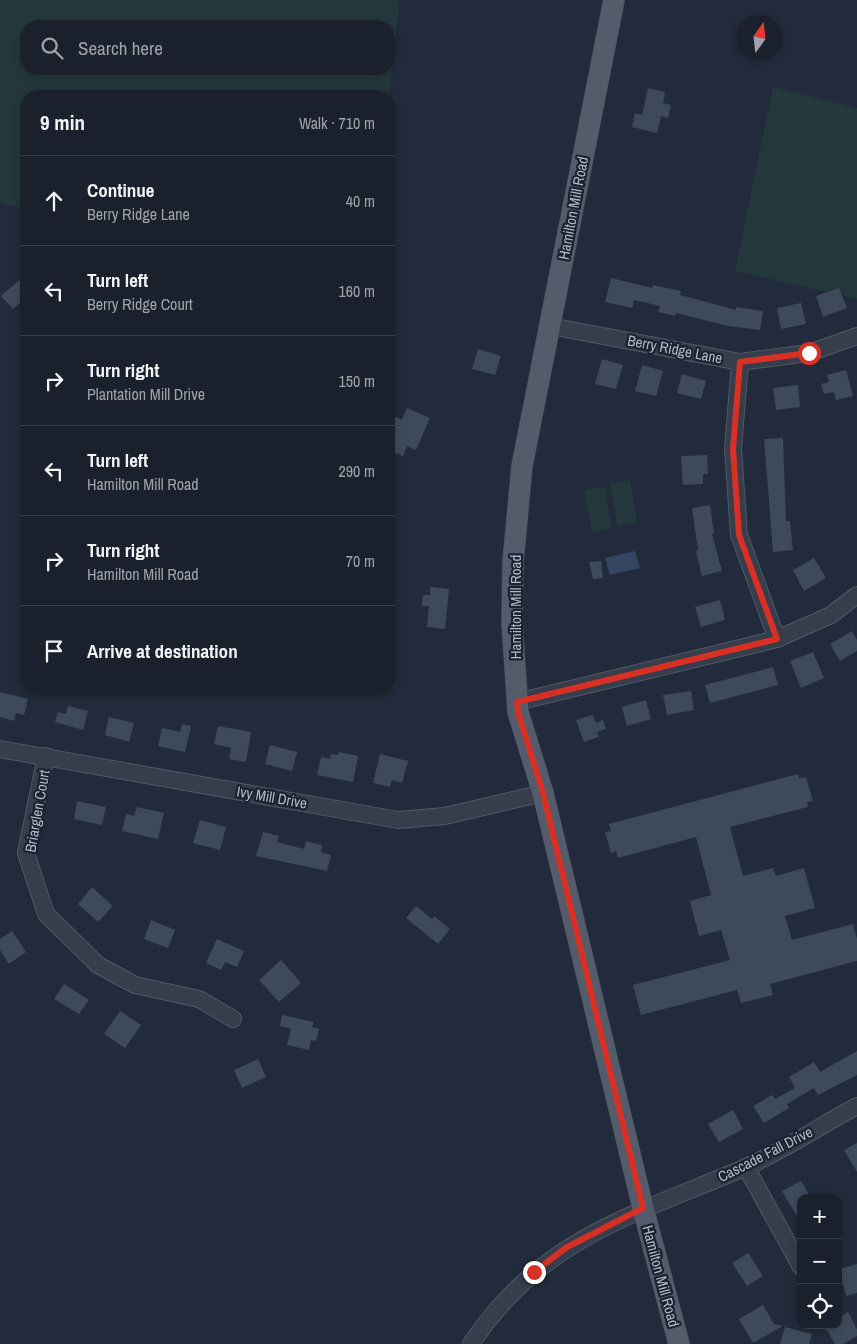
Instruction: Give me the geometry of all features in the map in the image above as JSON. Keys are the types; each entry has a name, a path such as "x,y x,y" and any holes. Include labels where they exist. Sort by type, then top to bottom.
{"main road":[{"name":"Hamilton Mill Road","path":"614,0 522,466 513,562 512,623 518,712 543,793 643,1208 679,1344"}],"street":[{"name":"Berry Ridge Lane","path":"550,326 740,362 809,353 857,336"},
{"path":"740,362 733,449 739,535 777,639"},
{"path":"517,702 777,639 831,615 857,595"},
{"name":"Ivy Mill Drive","path":"0,749 398,820 445,816 543,793"},
{"name":"Briarglen Court","path":"46,756 26,853 46,914 98,965 136,985 199,999 233,1019"},
{"name":"Cascade Fall Drive","path":"643,1208 746,1167 857,1106"},
{"path":"746,1167 797,1260"},
{"name":"Hamilton Mill Road","path":"471,1344 504,1302 534,1272 567,1247 643,1208"}],"green space":[{"path":"0,0 400,0 395,40 395,20 20,20 20,75 391,75 389,90 20,90 20,208 0,202"},
{"path":"773,87 857,108 857,299 735,271"},
{"path":"630,480 637,522 617,526 610,484"},
{"path":"605,487 612,528 592,532 584,490"}],"water":[{"path":"635,551 640,568 610,575 605,558"}],"building":[{"path":"648,88 665,92 663,103 671,105 668,118 661,116 657,133 632,127 635,113 642,115"},
{"path":"611,278 652,288 653,285 681,291 680,295 736,310 736,307 763,311 760,330 728,326 676,313 675,316 658,312 660,306 634,300 632,308 605,302"},
{"path":"19,280 20,281 20,303 13,309 1,296"},
{"path":"839,288 847,308 823,317 816,296"},
{"path":"801,303 806,324 781,329 777,308"},
{"path":"478,349 501,356 495,375 472,369"},
{"path":"602,359 623,365 616,389 595,384"},
{"path":"642,365 663,371 656,396 635,391"},
{"path":"846,370 853,396 836,400 834,392 824,394 821,384 829,382 827,375"},
{"path":"682,374 706,381 701,399 677,393"},
{"path":"798,385 800,407 776,410 773,388"},
{"path":"407,408 430,418 416,450 407,446 403,456 395,453 395,416 402,420"},
{"path":"783,438 786,521 790,521 793,550 773,552 764,439"},
{"path":"707,455 708,474 703,474 703,484 683,485 681,456"},
{"path":"710,505 714,534 712,534 722,571 702,576 696,551 698,550 692,508"},
{"path":"814,558 826,578 804,591 793,570"},
{"path":"601,561 603,578 593,579 589,562"},
{"path":"430,587 449,589 445,629 427,627 429,606 422,606 423,595 430,595"},
{"path":"720,600 725,620 701,627 695,607"},
{"path":"852,631 857,640 857,651 840,661 830,644"},
{"path":"813,652 824,678 801,688 790,661"},
{"path":"773,667 778,685 710,703 705,685"},
{"path":"691,691 694,710 667,715 663,695"},
{"path":"0,692 28,699 24,715 16,713 14,721 0,717"},
{"path":"646,700 651,719 627,726 622,707"},
{"path":"68,706 88,711 83,730 55,722 58,712 66,714"},
{"path":"593,715 596,723 603,720 606,729 597,732 599,737 584,742 576,720"},
{"path":"109,717 134,723 129,742 105,735"},
{"path":"182,724 191,726 185,752 158,746 162,728 180,732"},
{"path":"218,726 251,732 246,762 229,759 231,748 214,744"},
{"path":"270,745 297,752 292,771 265,764"},
{"path":"339,752 358,756 353,782 317,775 321,757 330,759 331,754 338,755"},
{"path":"380,754 408,761 402,783 392,780 390,787 373,783"},
{"path":"798,774 799,778 806,777 813,801 807,802 808,807 730,827 743,876 773,868 776,876 804,868 815,908 785,916 792,940 853,924 857,939 857,961 770,984 773,995 741,1003 737,990 641,1015 633,985 730,960 721,930 699,936 690,901 711,895 696,837 618,858 616,851 611,853 605,832 611,831 609,824"},
{"path":"77,801 106,807 102,825 74,819"},
{"path":"137,807 164,813 158,839 122,831 126,814 134,816"},
{"path":"200,820 226,827 220,850 193,843"},
{"path":"263,832 279,836 277,842 304,849 306,841 322,845 321,852 331,855 327,871 256,856"},
{"path":"92,887 113,906 98,922 78,904"},
{"path":"416,906 432,919 434,916 450,929 438,944 406,918"},
{"path":"151,920 175,930 168,948 144,939"},
{"path":"12,931 26,952 9,964 0,950 0,939"},
{"path":"217,939 244,951 237,967 225,962 221,970 206,963"},
{"path":"281,960 301,983 279,1002 259,980"},
{"path":"64,984 89,1000 79,1014 54,999"},
{"path":"120,1011 141,1025 125,1048 104,1034"},
{"path":"282,1015 314,1022 312,1027 319,1029 316,1041 311,1040 309,1050 287,1045 291,1029 280,1026"},
{"path":"857,1051 857,1075 818,1095 814,1088 787,1104 789,1108 764,1123 753,1106 772,1095 775,1099 795,1088 789,1077 814,1062 820,1072"},
{"path":"258,1059 266,1077 242,1088 234,1070"},
{"path":"733,1110 743,1129 719,1142 708,1124"},
{"path":"857,1143 857,1172 844,1150"},
{"path":"801,1181 809,1194 797,1194 797,1216 782,1191"},
{"path":"748,1253 763,1276 747,1286 732,1263"},
{"path":"857,1264 857,1293 846,1296 842,1281 842,1268"},
{"path":"763,1305 774,1324 783,1326 753,1343 739,1319"},
{"path":"848,1312 857,1329 857,1336 843,1344 835,1344 826,1329 842,1329 842,1316"},
{"path":"785,1327 812,1334 809,1344 780,1344"}],"route":[{"path":"534,1272 567,1247 643,1208 543,793 518,712 517,702 777,639 739,535 733,449 740,362 809,353"}]}
